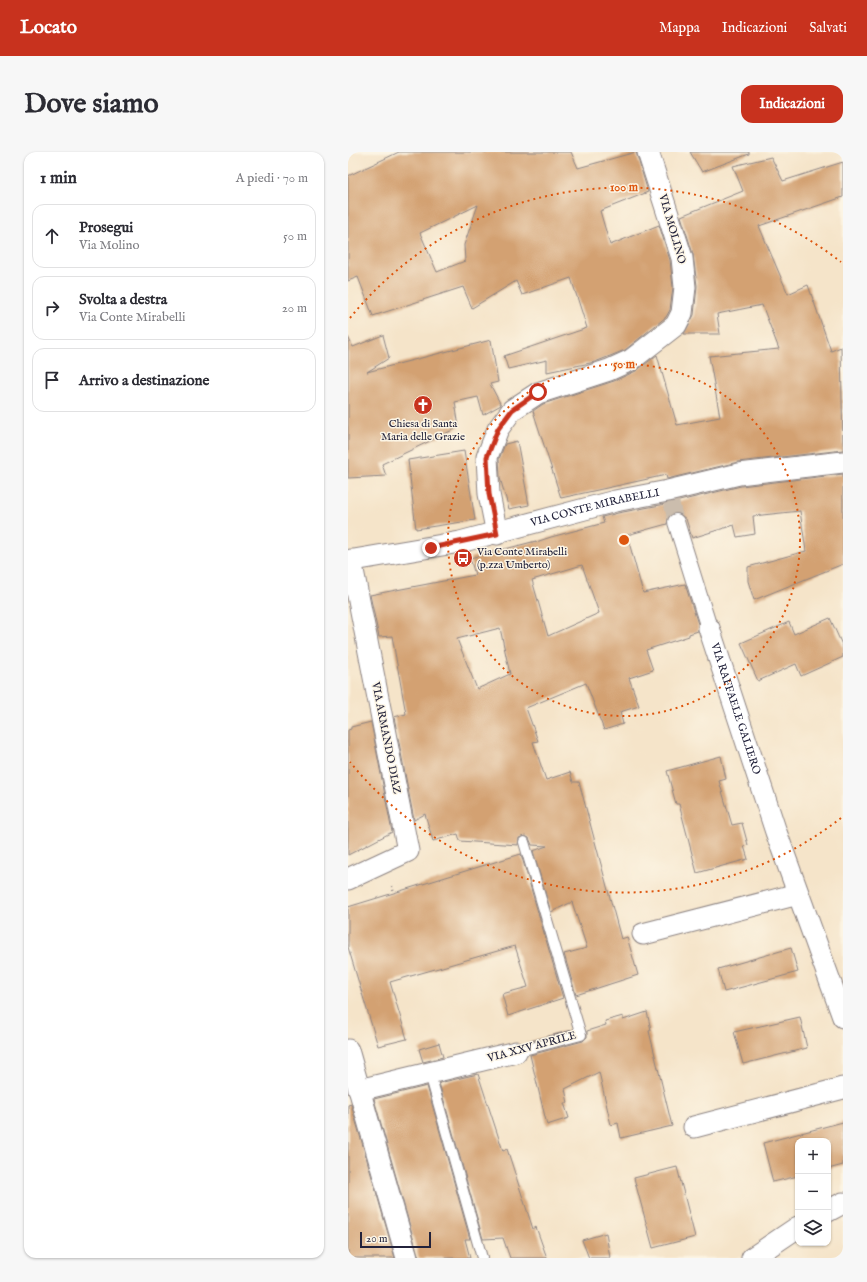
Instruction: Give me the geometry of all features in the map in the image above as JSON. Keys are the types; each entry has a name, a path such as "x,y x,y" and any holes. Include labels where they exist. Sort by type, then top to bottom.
{"street":[{"name":"VIA MOLINO","path":"497,534 489,494 487,457 498,429 512,410 538,392 609,370 631,360 676,325 682,313 685,287 682,258 648,152"},
{"name":"VIA CONTE MIRABELLI","path":"349,560 431,548 497,534 614,501 670,496 739,474 843,462"},
{"name":"VIA RAFFAELE GALIERO","path":"676,522 709,628 798,894 843,1017"},
{"name":"VIA ARMANDO DIAZ","path":"348,879 408,851 349,560"},
{"path":"643,934 798,894"},
{"path":"348,1050 407,1258"},
{"name":"VIA XXV APRILE","path":"359,1090 516,1052"},
{"path":"694,1127 843,1088"},
{"path":"830,1210 843,1203"},
{"path":"752,1258 795,1229"}],"lane":[{"name":"VIA XXV APRILE","path":"516,1052 581,1035 524,842"},
{"path":"430,1074 482,1258"}],"path":[{"path":"392,886 394,893"}],"building":[{"path":"399,152 571,152 578,168 636,152 648,192 600,211 610,245 659,225 670,260 673,287 670,310 666,317 625,350 595,362 547,372 547,360 508,369 504,356 587,328 571,278 522,295 516,281 472,308 463,287 373,316 358,277 348,281 348,176","holes":["478,205 464,245 465,261 437,272 420,233"]},
{"path":"690,152 749,152 749,154 702,172"},
{"path":"771,157 783,181 843,162 843,197 759,226 788,294 808,285 831,351 841,347 843,450 738,462 667,479 666,475 561,498 533,411 543,404 614,381 636,371 657,355 677,425 720,417 709,356 779,349 762,305 717,314 720,334 684,334 694,315 697,286 693,254 681,216 743,191 733,166"},
{"path":"383,335 389,358 367,372 491,340 498,382 490,384 501,405 483,415 478,397 455,402 459,427 382,464 386,476 348,478 348,337 353,347"},
{"path":"517,441 529,505 509,509 500,478 499,459 505,444"},
{"path":"464,451 475,520 416,529 408,460"},
{"path":"843,474 843,564 754,600 748,581 748,567 806,551 800,511 753,516 755,534 737,537 734,525 692,538 686,519 678,513 669,515 667,524 627,535 643,593 685,584 698,624 698,631 689,634 689,636 646,650 653,670 629,678 639,706 620,712 623,724 604,730 586,683 526,708 538,741 533,742 546,780 570,772 573,782 579,782 621,939 627,937 638,975 576,995 564,954 587,948 572,902 551,912 533,851 547,846 532,845 529,838 525,836 519,838 518,845 460,841 458,834 433,841 425,814 414,820 394,717 406,714 392,636 379,637 370,595 475,575 470,558 604,523 602,517 671,503 741,486","holes":["582,565 599,613 548,636 532,580","500,628 510,674 477,689 457,639"]},
{"path":"830,618 843,647 843,657 801,676 796,664 758,681 741,643 789,622 794,634"},
{"path":"371,722 392,832 348,855 348,730 351,729 351,727"},
{"path":"721,756 726,779 719,781 732,825 742,823 748,845 744,846 748,859 697,873 679,804 676,804 667,771"},
{"path":"521,854 563,998 508,1016 502,994 528,987 515,946 390,982 407,1039 378,1046 348,947 348,907"},
{"path":"791,948 798,972 724,992 718,969"},
{"path":"647,1012 651,1030 649,1031 672,1126 621,1138 618,1123 611,1125 599,1072 565,1089 568,1103 564,1103 569,1118 547,1125 530,1055 583,1041 587,1037 587,1031 606,1025 605,1021 623,1016 623,1020"},
{"path":"800,1017 807,1048 743,1064 734,1032"},
{"path":"572,1030 572,1031 526,1042"},
{"path":"439,1043 443,1057 423,1062 419,1049"},
{"path":"478,1074 503,1151 507,1149 533,1229 536,1227 547,1258 510,1258 503,1238 483,1239 439,1083"},
{"path":"427,1086 470,1239 465,1239 470,1258 419,1258 374,1099"},
{"path":"351,1104 395,1258 348,1258 348,1105"},
{"path":"843,1122 843,1165 831,1168 831,1138 795,1138 795,1177 773,1182 763,1143"},
{"path":"677,1167 695,1237 653,1248 634,1178"},
{"path":"606,1233 610,1258 589,1258 582,1240"}],"tunnel":[{"path":"671,501 676,522"}],"place":[{"name":"Chiesa di Santa Maria delle Grazie","path":"423,405"},
{"name":"Via Conte Mirabelli (p.zza Umberto)","path":"463,558"}],"route":[{"path":"431,548 497,534 489,494 487,457 498,429 512,410 538,392"}]}
